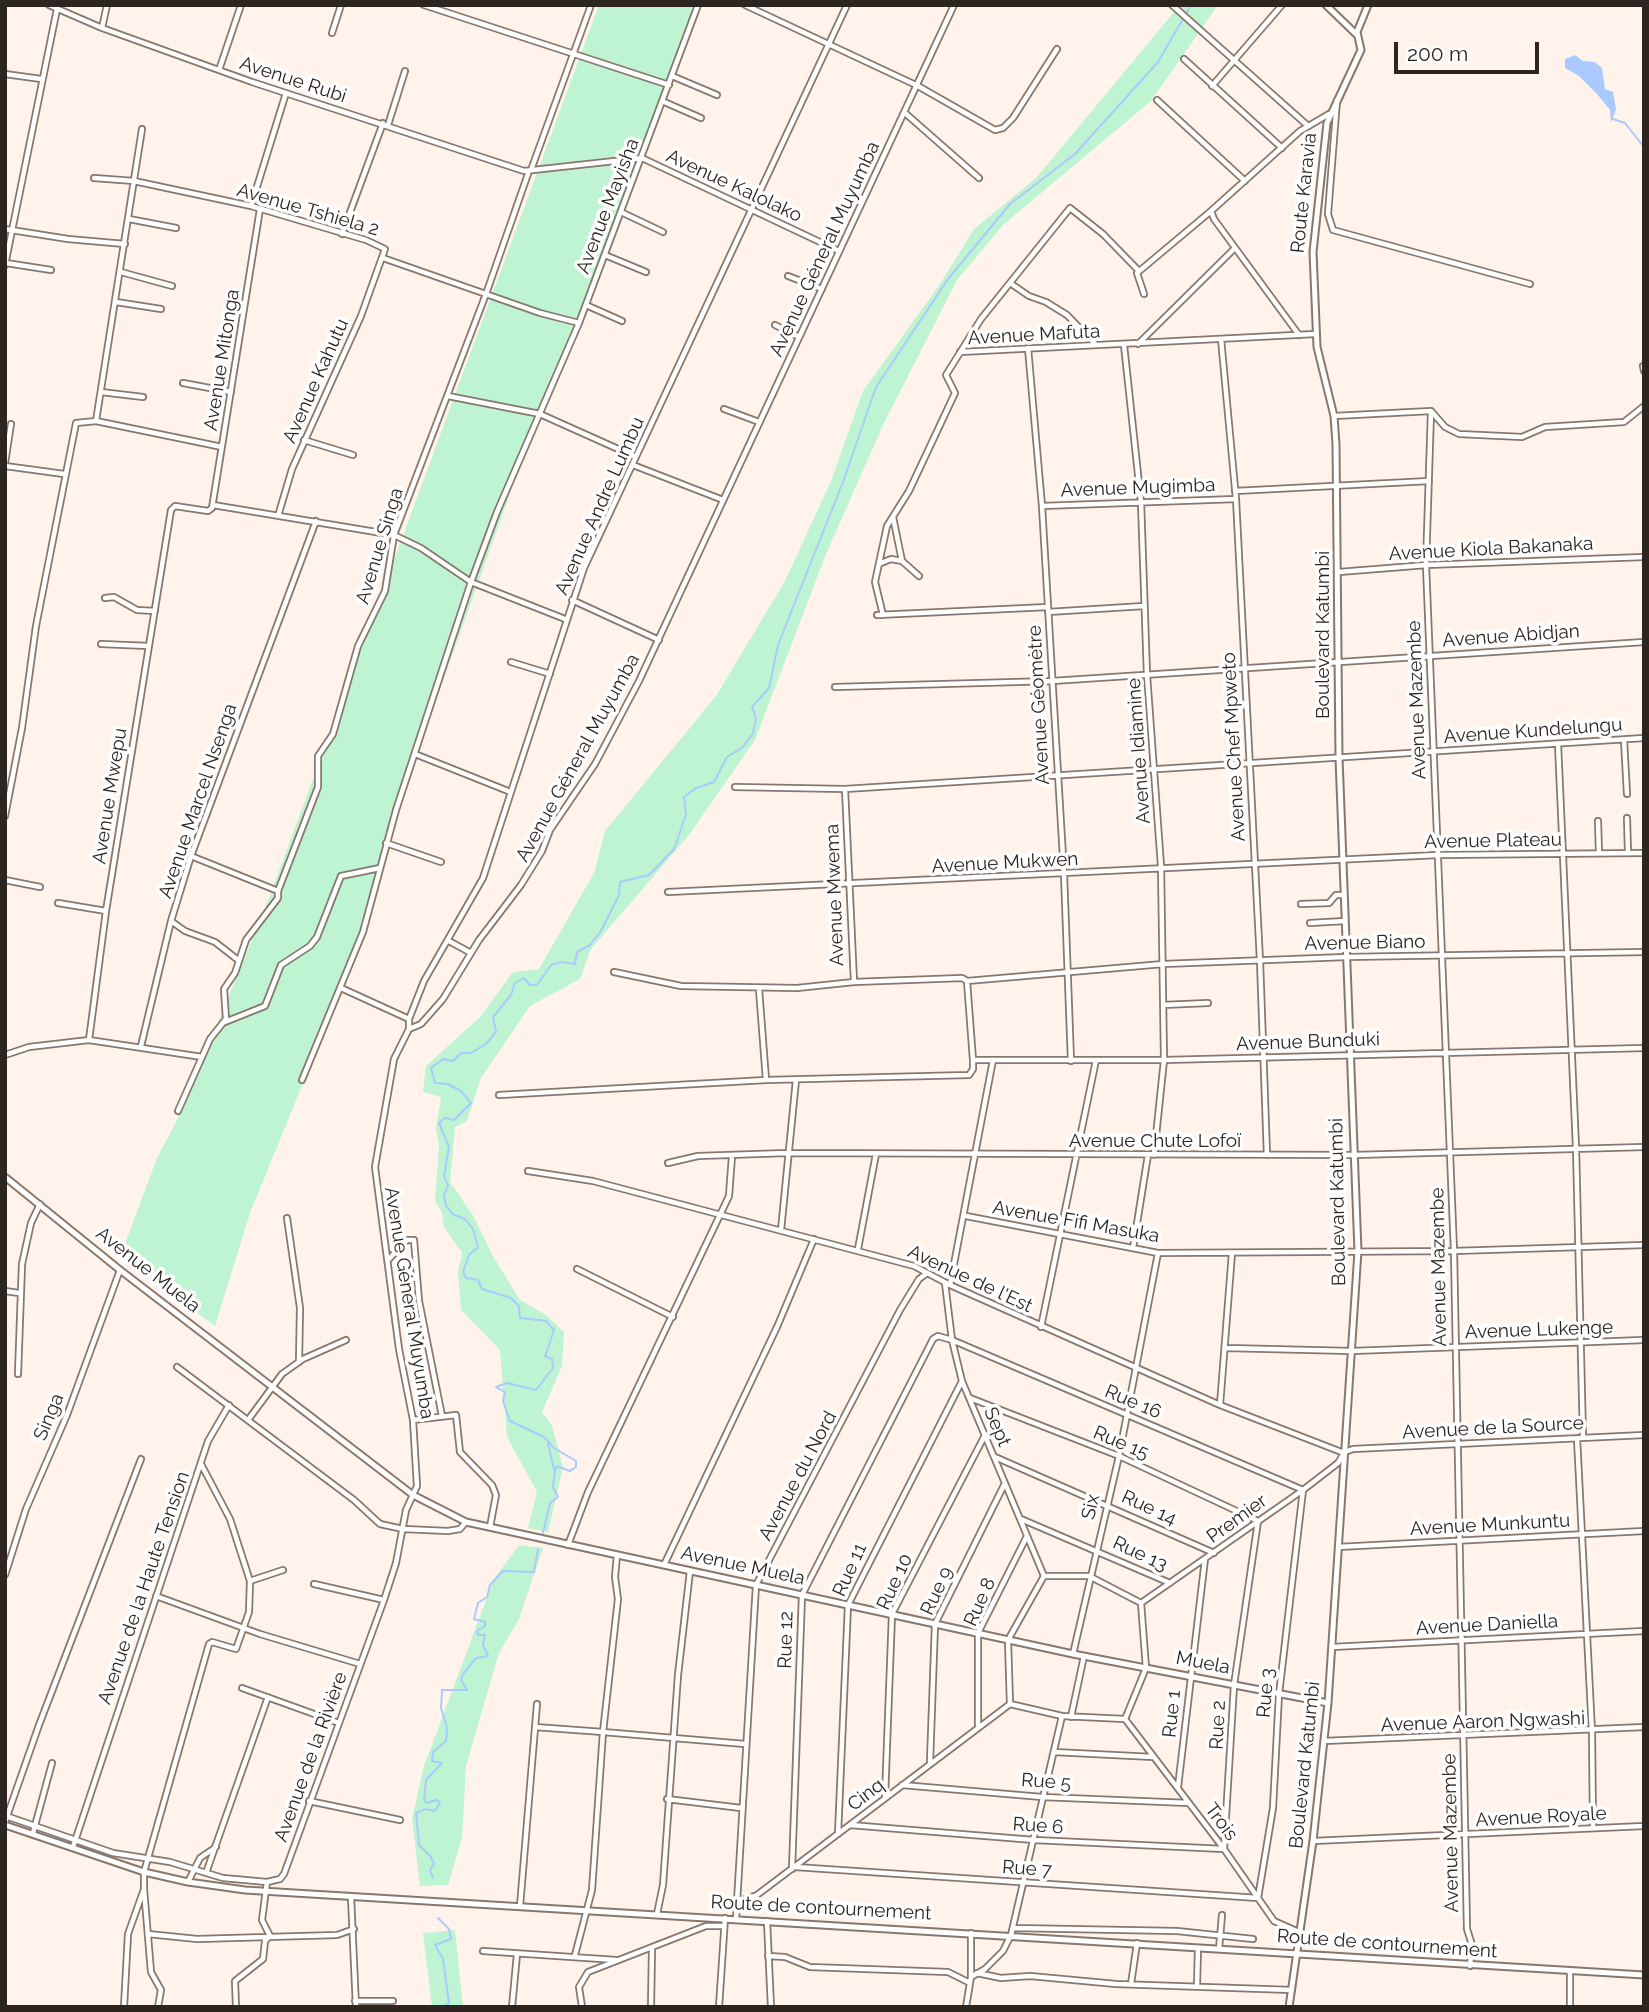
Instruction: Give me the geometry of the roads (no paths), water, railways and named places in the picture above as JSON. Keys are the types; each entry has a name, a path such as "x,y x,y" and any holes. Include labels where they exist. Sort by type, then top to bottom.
{"street":[{"name":"Avenue Rubi","path":"49,5 102,28 286,93 530,170"},
{"path":"102,28 107,5"},
{"path":"219,70 241,5"},
{"path":"332,33 341,5"},
{"path":"424,5 669,85"},
{"name":"Avenue Singa","path":"225,1022 224,989 235,974 238,960 251,932 275,905 318,787 318,755 333,734 360,642 385,590 394,535 486,295 591,5"},
{"name":"Avenue Mayisha","path":"302,1080 363,932 386,843 438,674 471,582 497,512 579,323 698,5"},
{"path":"745,5 918,86 992,129 1001,129 1013,118 1057,49"},
{"name":"Avenue Andre Lumbu","path":"409,1029 409,1019 424,981 483,878 572,600 749,209 830,45 846,5"},
{"name":"Avenue Géneral Muyumba","path":"413,1495 418,1482 413,1420 399,1349 375,1167 393,1062 409,1029 421,1024 441,1001 471,953 522,885 542,851 552,825 595,764 659,640 954,5"},
{"path":"1172,5 1307,125"},
{"path":"1212,86 1282,5"},
{"path":"1326,5 1357,35"},
{"name":"Route Karavia","path":"1328,393 1315,334 1313,237 1329,114 1361,50 1357,35 1368,5"},
{"path":"51,270 6,264 57,9"},
{"path":"1349,27 1360,23"},
{"path":"1184,59 1282,148"},
{"path":"342,234 405,72"},
{"path":"5,74 41,79"},
{"path":"672,76 717,95"},
{"path":"251,206 286,93"},
{"path":"1157,100 1245,181"},
{"path":"1337,100 1328,214 1333,230 1530,284"},
{"path":"663,101 701,118"},
{"path":"905,113 979,178"},
{"path":"1144,294 1136,278 1139,271 1307,125 1329,114"},
{"path":"96,421 142,129"},
{"name":"Avenue Kalolako","path":"530,170 642,158 839,251"},
{"name":"Avenue Tshiela 2","path":"94,178 134,181 251,206 384,247 383,258 486,295 579,323"},
{"path":"960,352 1010,283 1072,208 1103,234 1139,271"},
{"name":"Avenue Mitonga","path":"213,505 260,209"},
{"path":"1211,211 1299,335"},
{"path":"621,212 663,232"},
{"path":"129,219 176,228"},
{"path":"5,229 68,239 125,244"},
{"path":"1137,344 1236,248"},
{"path":"605,255 646,272"},
{"name":"Avenue Kahutu","path":"278,516 304,440 383,258"},
{"path":"121,272 172,286"},
{"path":"788,275 822,289"},
{"path":"1010,283 1028,296 1046,302 1067,315 1097,346"},
{"path":"116,302 161,309"},
{"path":"586,304 622,321"},
{"path":"775,325 799,337"},
{"name":"Avenue Mafuta","path":"1048,609 880,615 875,587 887,526 955,393 945,377 960,352 1315,334"},
{"name":"Avenue Chef Mpweto","path":"1221,339 1236,499 1260,961 1267,1155"},
{"name":"Avenue Idiamine","path":"1124,345 1141,502 1147,675 1161,866 1164,1060 1151,1155 1133,1248"},
{"name":"Avenue Géomètre","path":"1028,348 1042,506 1064,874 1071,1061"},
{"path":"183,383 231,392"},
{"path":"101,391 143,397"},
{"name":"Boulevard Katumbi","path":"1289,2007 1313,1841 1328,1703 1358,1251 1339,758 1338,484 1334,416 1328,393"},
{"path":"447,396 540,414 636,457"},
{"path":"1334,416 1432,411 1442,425 1459,435 1522,437 1545,427 1624,422 1644,406"},
{"path":"724,409 759,422"},
{"name":"Avenue Mazembe","path":"1432,411 1426,565 1428,656 1454,1251 1467,1930 1472,1945 1470,1967"},
{"path":"5,816 64,474 76,423 96,421 222,447"},
{"path":"11,424 5,465 64,474"},
{"path":"304,440 353,455"},
{"path":"633,464 723,500"},
{"name":"Avenue Mugimba","path":"1235,491 1429,481"},
{"name":"Avenue Mugimba","path":"1042,506 1236,499"},
{"path":"213,505 394,535 421,548 471,582 565,619"},
{"name":"Avenue Mwepu","path":"89,1040 106,911 172,508 206,511 211,510 213,505"},
{"path":"893,517 902,561"},
{"name":"Avenue Marcel Nsenga","path":"141,1046 171,921 191,856 316,521"},
{"name":"Avenue Kiola Bakanaka","path":"1339,572 1426,565 1644,556"},
{"path":"879,565 891,559 902,561 919,576"},
{"path":"105,598 114,597 137,610 155,611"},
{"path":"572,600 659,640"},
{"path":"1048,609 1144,606"},
{"name":"Avenue Abidjan","path":"835,687 1052,681 1644,642"},
{"path":"102,645 149,646"},
{"path":"511,663 550,674"},
{"name":"Avenue Kundelungu","path":"1339,758 1644,738"},
{"path":"1624,740 1627,794"},
{"path":"1558,744 1565,853 1576,1147 1582,1534 1592,1732 1593,1828"},
{"path":"415,754 509,792"},
{"path":"735,787 845,789 1339,758"},
{"name":"Avenue Mwema","path":"845,789 854,982 962,978 967,981 1067,971"},
{"path":"1627,818 1628,853"},
{"path":"1598,821 1599,853"},
{"path":"386,843 441,862"},
{"name":"Avenue Plateau","path":"1343,860 1438,855 1644,853"},
{"path":"191,856 278,891"},
{"name":"Avenue Mukwen","path":"668,892 762,885 848,885 1064,874 1161,866 1343,860"},
{"path":"178,1111 212,1036 225,1022 265,1006 281,965 310,946 317,937 341,876 345,873 380,868"},
{"path":"5,880 40,887"},
{"path":"1301,904 1329,903 1336,895 1343,895"},
{"path":"58,903 106,911"},
{"path":"171,921 185,931 215,942 238,960"},
{"path":"1310,923 1345,921"},
{"path":"449,941 471,953"},
{"name":"Avenue Biano","path":"1067,971 1163,964 1346,957 1644,952"},
{"path":"614,972 681,986 759,989 854,982"},
{"path":"499,1095 766,1080 964,1076 972,1072 973,1060 967,981"},
{"path":"341,988 409,1019"},
{"path":"759,989 766,1080"},
{"path":"1163,1005 1208,1003"},
{"path":"5,1054 29,1047 89,1040 202,1057"},
{"name":"Avenue Bunduki","path":"973,1060 1164,1060 1644,1048"},
{"path":"948,1284 966,1216 993,1060"},
{"path":"1041,1327 1096,1060"},
{"path":"781,1230 796,1080"},
{"name":"Avenue Chute Lofoï","path":"668,1163 698,1156 787,1153 1354,1155 1644,1147"},
{"path":"858,1249 876,1154"},
{"path":"568,1545 589,1492 729,1196 732,1156"},
{"name":"Avenue de l'Est","path":"528,1171 593,1181 914,1265 926,1274 1041,1327 1136,1366 1220,1405 1344,1452"},
{"name":"Avenue Muela","path":"5,1177 120,1270 413,1495 466,1522 1073,1654"},
{"path":"18,1374 19,1293 27,1241 40,1205"},
{"name":"Avenue Fifi Masuka","path":"966,1216 1158,1253 1454,1251 1644,1245"},
{"path":"287,1218 300,1308 299,1362"},
{"path":"664,1565 777,1327 814,1238"},
{"path":"388,1260 407,1240 414,1240 419,1301 442,1416"},
{"name":"Six","path":"1073,1654 1119,1456 1158,1253"},
{"path":"1220,1405 1232,1253"},
{"path":"577,1269 673,1317"},
{"name":"Singa","path":"5,1576 26,1509 67,1415 120,1270"},
{"name":"Avenue du Nord","path":"736,1919 756,1585 900,1310 919,1279 926,1274"},
{"name":"Sept","path":"948,1284 952,1340 962,1381 1044,1576"},
{"path":"5,1291 19,1293"},
{"name":"Rue 12","path":"794,1868 802,1595 931,1342 938,1336 952,1340"},
{"path":"248,1420 272,1385 299,1362 346,1340"},
{"name":"Rue 16","path":"952,1340 1303,1490"},
{"name":"Avenue Lukenge","path":"1226,1348 1352,1351 1644,1340"},
{"path":"177,1367 354,1500 373,1520 403,1529 448,1531 460,1530 466,1522"},
{"name":"Rue 11","path":"838,1834 848,1605 962,1381"},
{"name":"Rue 15","path":"970,1398 1119,1456 1258,1521"},
{"name":"Avenue de la Haute Tension","path":"73,1847 208,1441 229,1405"},
{"path":"413,1420 456,1415 460,1452 492,1485 496,1494 490,1528"},
{"name":"Rue 10","path":"885,1797 892,1614 985,1435"},
{"name":"Avenue de la Source","path":"1344,1452 1353,1449 1644,1435"},
{"name":"Premier","path":"1141,1604 1303,1490 1338,1463 1344,1452"},
{"name":"Rue 14","path":"994,1457 1214,1553"},
{"path":"141,1459 6,1819 35,1824 113,1853 193,1868 223,1878 267,1882 262,1920 270,1936"},
{"path":"158,2007 161,1990 151,1972 144,1872 209,1644 212,1642 235,1650 249,1612 250,1581 230,1519 201,1464"},
{"name":"Rue 9","path":"930,1763 935,1624 1005,1483"},
{"name":"Rue 3","path":"1258,1898 1273,1808 1279,1694 1303,1490"},
{"name":"Avenue de la Rivière","path":"267,1882 284,1874 384,1600 413,1495"},
{"name":"Rue 13","path":"1020,1519 1096,1549 1170,1583"},
{"name":"Rue 2","path":"1224,1849 1234,1685 1258,1521"},
{"name":"Avenue Munkuntu","path":"1338,1547 1644,1531"},
{"name":"Rue 8","path":"978,1726 978,1633 1027,1536"},
{"path":"575,1955 592,1890 603,1732 618,1599 615,1577 617,1555"},
{"name":"Rue 1","path":"1178,1787 1205,1559"},
{"path":"250,1581 283,1570"},
{"path":"657,1914 663,1885 672,1738 690,1571"},
{"path":"1044,1576 1089,1576 1141,1604 1146,1668 1125,1719 1062,1716 1010,1704 1008,1640 1044,1576"},
{"path":"314,1584 384,1600"},
{"path":"156,1596 244,1629 360,1664"},
{"name":"Avenue Daniella","path":"1332,1647 1644,1631"},
{"name":"Muela","path":"1073,1654 1328,1703"},
{"path":"1071,1717 1084,1656"},
{"path":"242,1688 339,1723"},
{"path":"206,1873 268,1697"},
{"path":"520,1906 537,1704"},
{"name":"Cinq","path":"737,1902 757,1895 1010,1704"},
{"path":"969,1980 1003,1951 1011,1935 1062,1716"},
{"name":"Trois","path":"1125,1719 1224,1849 1274,1921 1301,1933"},
{"path":"535,1727 745,1744"},
{"name":"Avenue Aaron Ngwashi","path":"1324,1741 1592,1732 1644,1727"},
{"path":"1054,1752 1153,1757"},
{"path":"33,1833 52,1763"},
{"name":"Rue 5","path":"901,1785 1042,1797 1189,1803"},
{"path":"667,1799 741,1808"},
{"path":"309,1801 400,1820"},
{"name":"Route de contournement","path":"6,1819 33,1833 144,1872 188,1882 265,1891 1298,1953 1470,1967 1644,1975"},
{"name":"Rue 6","path":"850,1825 1034,1840 1224,1849"},
{"name":"Avenue Royale","path":"1313,1841 1644,1826"},
{"path":"188,1882 193,1868 203,1854 217,1847"},
{"name":"Rue 7","path":"794,1868 1258,1898"},
{"path":"124,2007 128,1934 144,1889"},
{"path":"351,1897 356,2004 393,2001"},
{"path":"1219,1949 1222,1914"},
{"path":"719,2007 725,1918"},
{"path":"766,1921 771,2007"},
{"path":"582,2007 579,1987 582,1978 617,1960 706,1926 724,1926"},
{"path":"1013,1928 1154,1931 1253,1939"},
{"path":"148,1934 197,1939 345,1934 354,1929"},
{"path":"1153,1944 1154,1931"},
{"path":"966,2007 971,1933"},
{"path":"236,2007 235,1981 263,1959 265,1941 270,1936"},
{"path":"1131,1984 1137,1943"},
{"path":"1197,1985 1198,1947"},
{"path":"651,2007 652,1948"},
{"path":"483,1951 575,1955 617,1960"},
{"path":"512,2007 517,1954"},
{"path":"768,1956 785,1957 810,1967 948,1972 969,1980"},
{"path":"1570,1971 1570,2007"},
{"path":"977,1973 1002,1978 1030,1976 1131,1984 1292,1990"}],"water":[{"path":"1575,55 1583,61 1595,62 1602,68 1605,89 1613,92 1616,109 1611,123 1610,110 1597,94 1579,76 1565,68 1565,59"}],"waterway":[{"path":"543,1533 550,1503 558,1497 553,1487 555,1470 557,1466 570,1471 576,1467 576,1461 554,1448 544,1437 510,1421 503,1401 505,1392 496,1387 507,1383 536,1390 553,1368 552,1359 545,1356 554,1330 546,1321 520,1318 519,1306 511,1298 482,1289 478,1280 466,1278 463,1272 469,1255 478,1247 473,1229 465,1219 454,1215 446,1206 444,1196 448,1186 444,1176 449,1147 439,1123 445,1118 454,1120 471,1103 461,1091 448,1084 435,1083 431,1068 443,1059 453,1061 461,1053 471,1053 486,1044 496,1032 493,1017 511,995 515,983 524,978 530,985 537,985 551,965 561,962 575,964 577,952 590,945 601,931 619,895 620,882 649,875 674,849 686,815 684,797 696,788 714,782 727,757 743,747 753,733 756,719 752,707 769,688 778,645 843,482 876,387 948,279 1010,204 1075,154 1158,62 1191,5"},
{"path":"1613,119 1625,123 1644,147"},
{"path":"548,1444 554,1469"},
{"path":"433,1878 430,1870 434,1864 419,1845 416,1813 426,1809 435,1811 440,1803 437,1800 427,1803 424,1800 426,1780 442,1763 432,1761 433,1752 446,1741 447,1728 441,1708 442,1690 467,1690 461,1680 463,1674 476,1658 488,1656 483,1645 485,1635 478,1635 477,1631 485,1626 485,1622 474,1619 478,1603 487,1597 490,1585 503,1571 534,1572 538,1549"},
{"path":"438,1918 449,1929 451,1939 435,1945 443,1959 449,2003 444,2007"}]}
